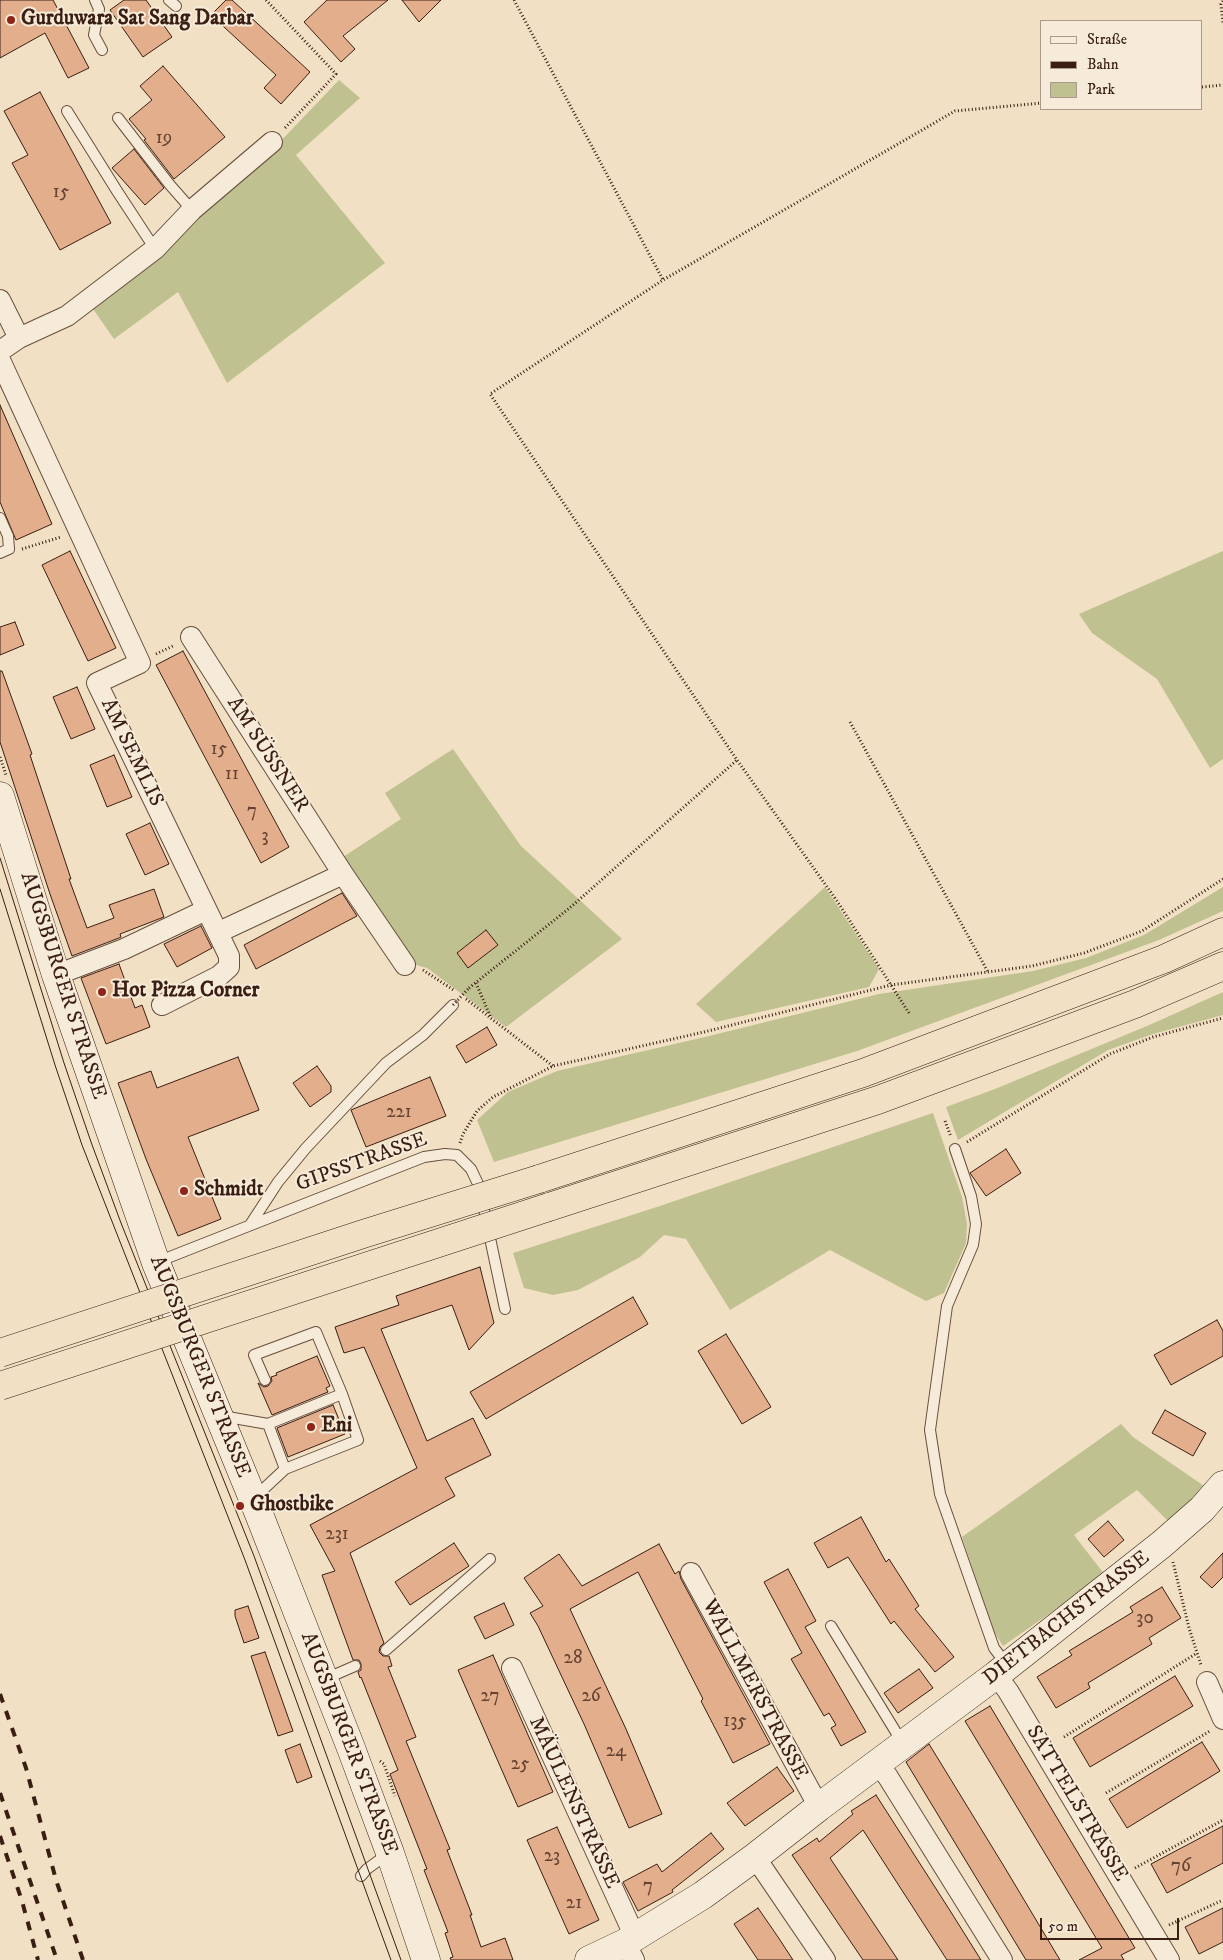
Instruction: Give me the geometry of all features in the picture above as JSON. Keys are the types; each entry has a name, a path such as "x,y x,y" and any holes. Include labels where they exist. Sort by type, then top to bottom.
{"highway":[{"path":"0,1354 863,1073 1164,959 1223,932"},
{"path":"0,1386 878,1100 1136,1004 1223,966"}],"main road":[{"name":"AUGSBURGER STRASSE","path":"0,796 56,976 156,1263 253,1499 324,1679 390,1853 426,1960"},
{"name":"DIETBACHSTRASSE","path":"589,1960 632,1947 755,1858 877,1762 1002,1670 1162,1544 1202,1509 1223,1485"}],"street":[{"path":"0,351 18,338 67,316 155,248 192,210 272,142"},
{"path":"0,300 18,338"},
{"path":"0,360 140,663"},
{"name":"AM SÜSSNER","path":"191,637 343,874 405,965"},
{"name":"AM SEMLIS","path":"140,663 97,683 206,910"},
{"path":"219,932 343,874"},
{"path":"56,976 124,949 206,910 219,932 229,956 229,966 219,976 162,1005"},
{"name":"WALLMERSTRASSE","path":"691,1573 819,1807"},
{"name":"MÄULENSTRASSE","path":"512,1668 632,1947"},
{"name":"SATTELSTRASSE","path":"1002,1670 1013,1700 1169,1960"},
{"path":"1207,1682 1219,1723"},
{"path":"877,1762 1002,1960"},
{"path":"755,1858 825,1960"}],"lane":[{"path":"95,0 99,9 94,34 102,50"},
{"path":"67,111 155,248"},
{"path":"118,118 192,210"},
{"path":"0,518 8,536 4,551"},
{"path":"250,1225 278,1182 318,1135 386,1063 423,1035 453,1005"},
{"path":"956,1149 971,1196 976,1224 972,1245 947,1306 930,1430 940,1494 1002,1670"},
{"name":"GIPSSTRASSE","path":"156,1263 178,1256 250,1225 424,1157 444,1154 457,1155 471,1169 479,1186 505,1309"},
{"path":"253,1499 285,1469 358,1440 342,1394 316,1332 254,1354 265,1380"},
{"path":"219,1416 268,1424 342,1394"},
{"path":"277,1408 281,1419"},
{"path":"268,1424 285,1469"},
{"path":"386,1650 490,1559"},
{"path":"831,1626 903,1743"},
{"path":"324,1679 355,1666"},
{"path":"361,1876 367,1869 390,1853"}],"path":[{"path":"266,0 336,74 272,142"},
{"path":"514,0 663,280"},
{"path":"1223,1 1221,4 1223,23"},
{"path":"1203,87 1223,85"},
{"path":"909,1013 837,901 737,760 490,394 663,280 955,111 1040,102"},
{"path":"4,551 23,549 80,532"},
{"path":"140,663 191,637"},
{"path":"850,722 988,972"},
{"path":"453,1005 469,988 572,906 737,760"},
{"path":"457,1155 462,1134 477,1112 493,1097 553,1066 704,1032 891,985 1032,966 1084,953 1142,931 1223,879"},
{"path":"405,965 427,971 553,1066"},
{"path":"476,983 491,1019"},
{"path":"956,1149 1110,1054 1153,1037 1223,1018"},
{"path":"1162,1544 1176,1566 1195,1648"},
{"path":"1064,1737 1198,1654"},
{"path":"1106,1793 1219,1723"},
{"path":"1119,1877 1223,1820"},
{"path":"1152,1932 1223,1900"}],"green space":[{"path":"339,80 360,98 296,155 385,263 227,383 178,292 114,339 91,306 274,148"},
{"path":"1223,551 1223,759 1210,768 1157,679 1092,633 1079,614"},
{"path":"453,749 521,846 622,939 506,1027 427,968 405,962 340,859 401,819 385,793"},
{"path":"825,887 879,969 869,987 716,1022 696,1004"},
{"path":"1223,887 1223,911 1159,940 857,1051 494,1162 477,1120 508,1092 557,1071 879,994 1033,971 1086,958 1144,935"},
{"path":"1223,992 1223,1015 1153,1034 1108,1050 958,1140 946,1107 995,1089 1147,1026"},
{"path":"933,1113 962,1197 967,1224 966,1243 944,1293 926,1301 830,1250 730,1310 686,1239 664,1235 640,1257 578,1290 553,1295 524,1288 513,1253 657,1207"},
{"path":"1121,1424 1133,1437 1207,1488 1169,1522 1137,1490 1074,1535 1105,1575 1003,1646 993,1630 962,1537"}],"building":[{"path":"0,0 53,0 89,68 68,78 45,33 0,58"},
{"path":"124,0 146,0 172,37 143,57 110,10"},
{"path":"226,0 232,0 310,72 281,104 264,88 276,75 211,15"},
{"path":"327,0 388,0 343,36 355,49 341,62 304,22"},
{"path":"402,0 441,0 419,22"},
{"path":"163,66 225,137 174,179 144,140 146,139 129,119 152,100 140,86"},
{"path":"40,92 111,223 60,250 12,163 28,155 4,111"},
{"path":"134,149 164,188 145,205 112,168"},
{"path":"0,405 52,524 16,540 0,502"},
{"path":"70,551 116,648 88,661 42,565"},
{"path":"15,622 24,645 0,655 0,627"},
{"path":"183,651 289,847 261,863 156,665"},
{"path":"0,671 2,671 32,754 30,755 71,879 69,879 87,928 114,918 109,905 154,889 164,917 120,934 121,937 119,938 72,956 0,742"},
{"path":"77,687 95,729 71,739 53,697"},
{"path":"114,755 132,797 107,807 90,765"},
{"path":"150,823 169,864 145,875 126,834"},
{"path":"342,893 357,916 256,969 244,945"},
{"path":"201,926 212,948 177,967 164,944"},
{"path":"486,930 498,945 468,968 457,953"},
{"path":"119,964 135,1008 142,1005 150,1027 106,1044 81,978"},
{"path":"487,1027 497,1045 466,1063 456,1046"},
{"path":"238,1057 259,1110 188,1137 221,1219 178,1236 146,1159 118,1083 151,1071 157,1088"},
{"path":"317,1066 331,1086 331,1092 310,1107 293,1083"},
{"path":"430,1077 446,1116 366,1147 351,1110"},
{"path":"1006,1149 1021,1173 986,1196 970,1173"},
{"path":"480,1267 494,1323 469,1350 452,1305 381,1329 427,1441 473,1418 491,1455 445,1478 455,1496 350,1553 384,1643 380,1647 379,1652 383,1656 389,1656 392,1666 388,1667 416,1737 406,1741 450,1849 447,1850 472,1915 470,1915 481,1947 505,1938 513,1960 451,1960 450,1958 453,1957 445,1933 448,1932 424,1870 427,1869 390,1774 398,1770 360,1678 358,1672 361,1670 361,1664 359,1660 353,1660 322,1575 335,1571 310,1525 417,1468 364,1347 344,1353 335,1327 399,1305 396,1296"},
{"path":"633,1297 648,1324 486,1419 470,1392"},
{"path":"1217,1320 1223,1331 1223,1356 1171,1385 1154,1355"},
{"path":"726,1334 771,1407 742,1424 698,1351"},
{"path":"317,1356 330,1386 326,1388 328,1392 272,1415 258,1383 264,1387 268,1386 272,1381 271,1377 277,1375 276,1373"},
{"path":"333,1405 345,1434 288,1457 277,1428"},
{"path":"1165,1410 1206,1433 1193,1456 1152,1433"},
{"path":"861,1517 886,1562 889,1559 919,1606 915,1609 954,1657 935,1672 894,1621 891,1624 848,1557 828,1568 814,1543"},
{"path":"1108,1521 1124,1540 1104,1557 1088,1539"},
{"path":"454,1543 469,1566 410,1605 395,1582"},
{"path":"659,1544 675,1574 679,1571 681,1579 770,1744 733,1763 701,1701 703,1699 638,1572 570,1609 626,1729 662,1814 629,1828 584,1724 538,1626 530,1613 543,1606 524,1578 559,1554 582,1586"},
{"path":"1223,1553 1223,1577 1212,1588 1200,1577"},
{"path":"788,1569 816,1621 805,1627 866,1732 841,1746 831,1728 836,1725 829,1713 824,1716 791,1659 802,1653 764,1582"},
{"path":"1162,1587 1181,1618 1149,1638 1152,1644 1088,1683 1090,1688 1056,1708 1037,1677 1072,1655 1069,1651 1133,1612 1130,1607"},
{"path":"504,1603 514,1625 485,1639 474,1617"},
{"path":"248,1606 259,1638 244,1643 235,1616 235,1610"},
{"path":"265,1652 293,1731 278,1736 251,1656"},
{"path":"493,1655 553,1792 518,1807 458,1670"},
{"path":"919,1669 933,1688 898,1713 884,1693"},
{"path":"1175,1676 1193,1706 1090,1767 1073,1738"},
{"path":"990,1706 1135,1948 1121,1955 1124,1960 1079,1960 1102,1948 965,1721"},
{"path":"1202,1742 1220,1771 1127,1828 1109,1799"},
{"path":"300,1744 312,1777 297,1783 285,1750"},
{"path":"929,1744 1060,1960 1026,1960 906,1762"},
{"path":"777,1767 794,1791 745,1826 727,1803"},
{"path":"876,1795 981,1960 947,1960 863,1830 830,1858 898,1960 863,1960 792,1855 817,1838 819,1842 853,1814 851,1811"},
{"path":"1223,1826 1223,1863 1167,1893 1151,1864"},
{"path":"557,1827 599,1920 569,1934 527,1840"},
{"path":"711,1833 724,1849 672,1890 673,1892 638,1911 623,1882 657,1864 662,1872"},
{"path":"758,1908 793,1960 758,1960 734,1924"},
{"path":"1223,1908 1223,1942 1199,1954 1185,1927"}],"tram line":[{"path":"0,858 64,1063 91,1142 121,1223 254,1556 401,1960"},
{"path":"0,889 82,1145 245,1560 391,1960"}],"railway":[{"path":"0,1694 26,1768 56,1880 83,1960"},
{"path":"0,1793 57,1960"},
{"path":"0,1836 22,1901 38,1960"}],"place":[{"name":"Gurduwara Sat Sang Darbar","path":"11,20"},
{"name":"Hot Pizza Corner","path":"102,992"},
{"name":"Schmidt","path":"184,1191"},
{"name":"Eni","path":"311,1427"},
{"name":"Ghostbike","path":"240,1506"}]}
